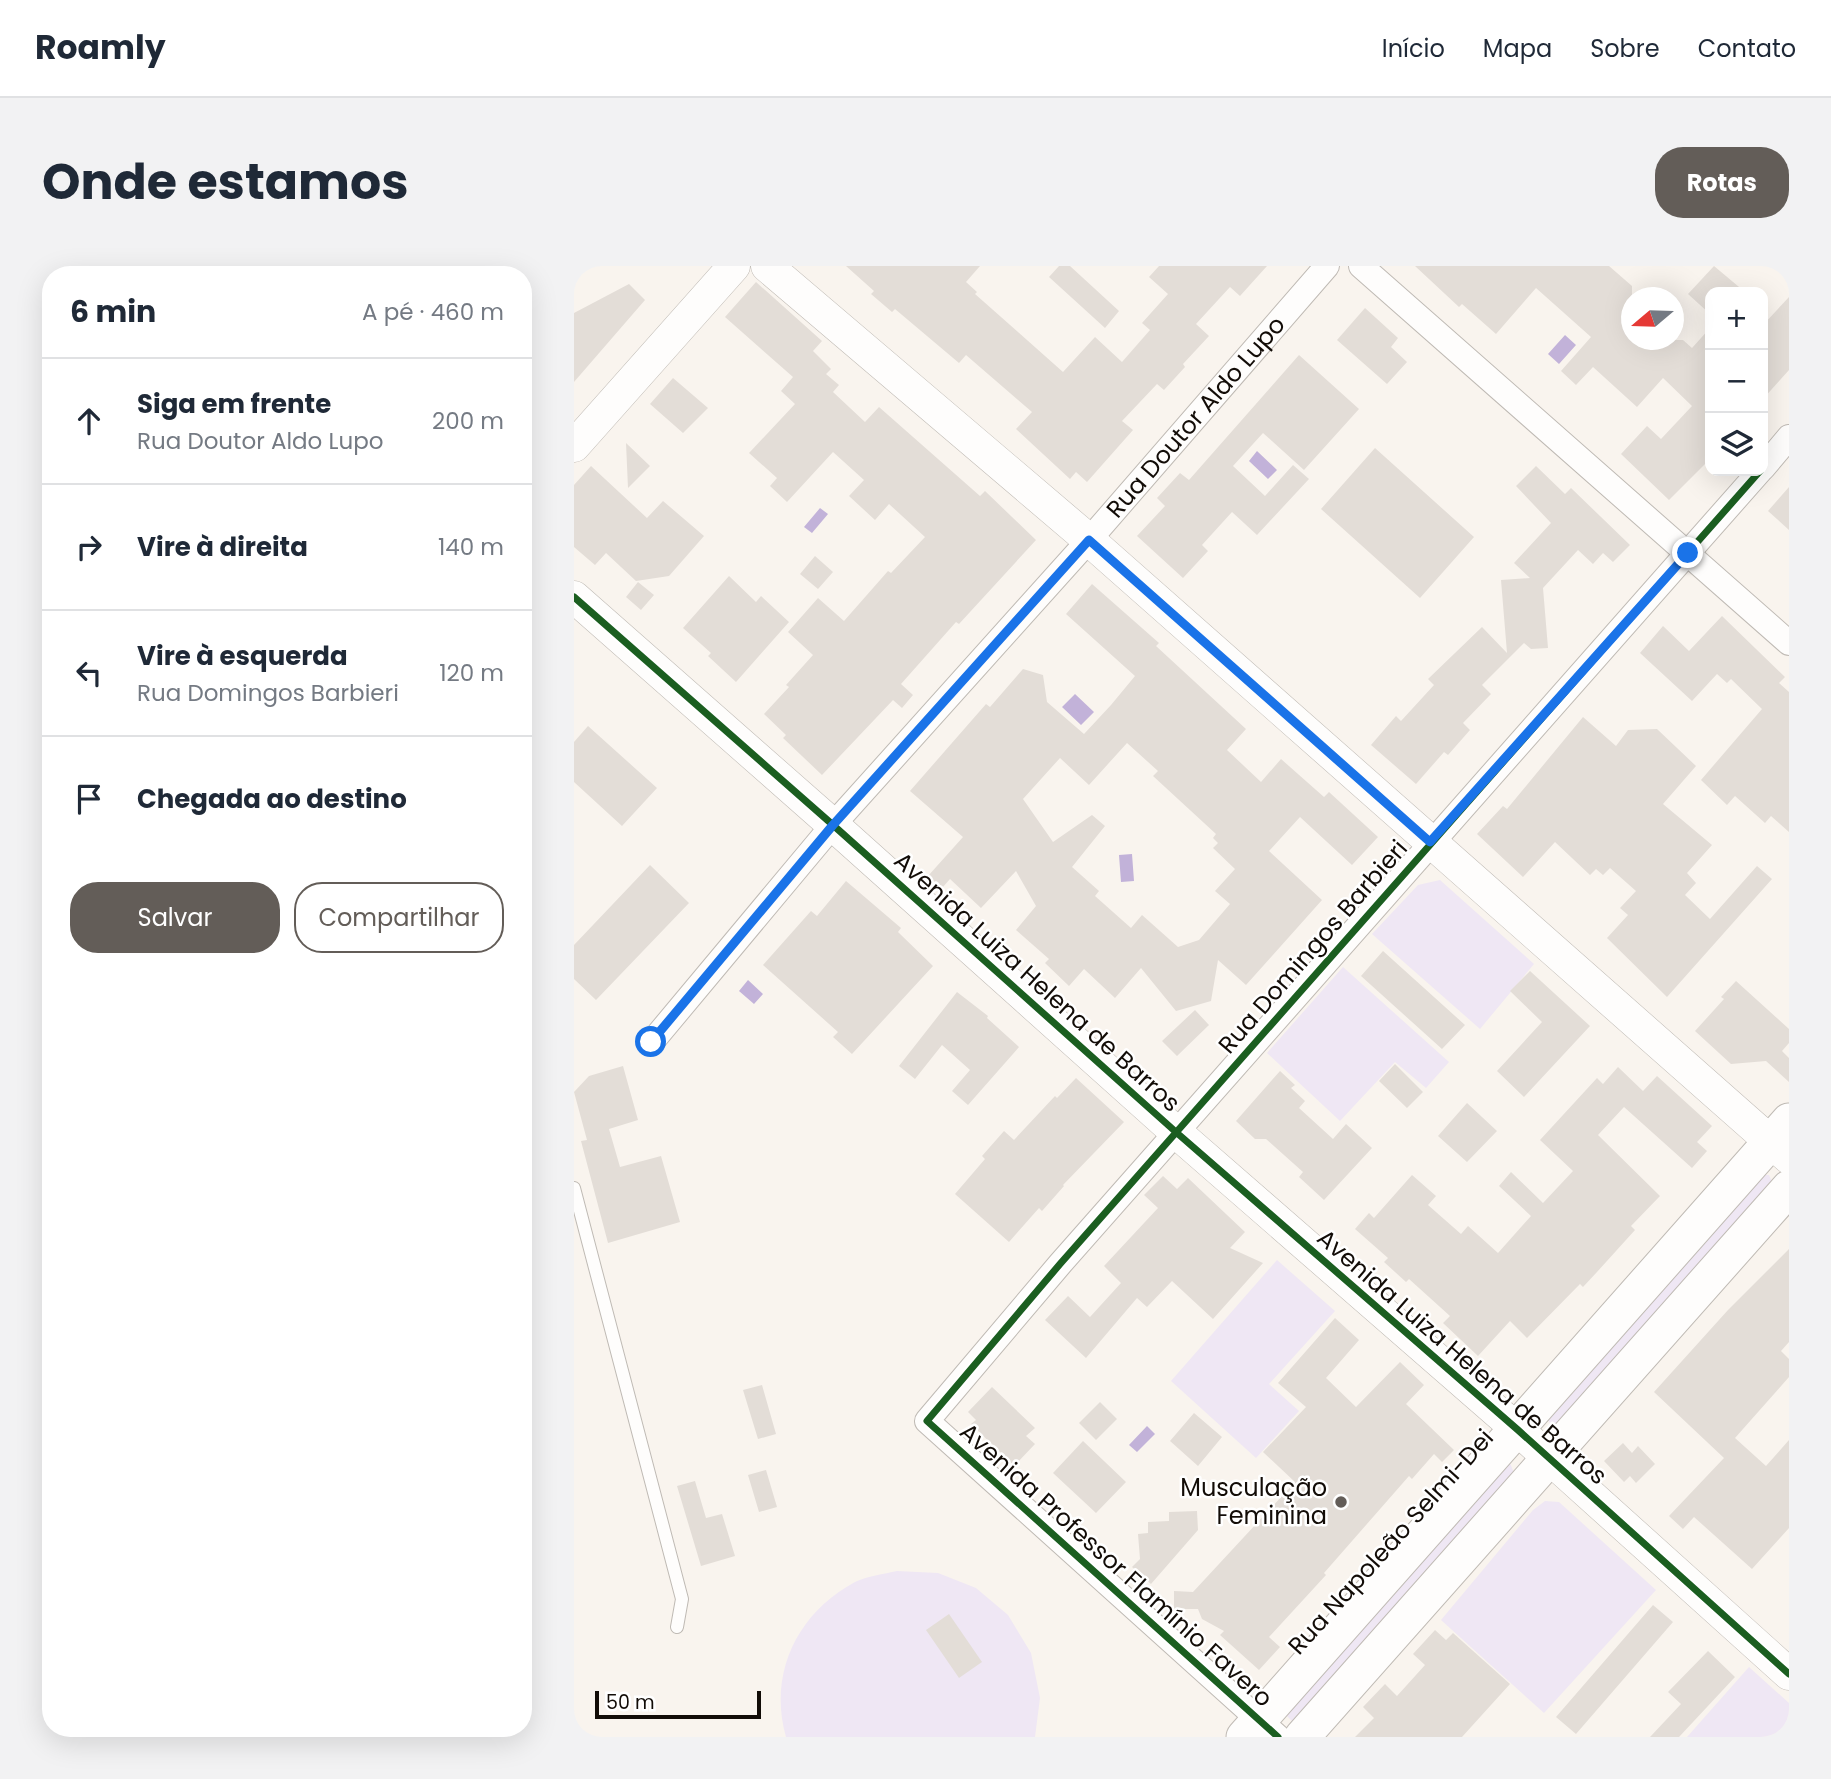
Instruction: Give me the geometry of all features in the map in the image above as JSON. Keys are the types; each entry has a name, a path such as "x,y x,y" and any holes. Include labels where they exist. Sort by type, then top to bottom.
{"main road":[{"name":"Rua Napoleão Selmi-Dei","path":"1261,1731 1518,1430 1783,1140"},
{"path":"1302,1737 1789,1188"}],"street":[{"path":"574,446 734,266"},
{"path":"767,266 1089,540 1430,842 1783,1140"},
{"name":"Rua Doutor Aldo Lupo","path":"651,1042 833,825 1089,540 1327,266"},
{"path":"1361,266 1789,643"},
{"name":"Rua Domingos Barbieri","path":"1768,461 1789,438"},
{"name":"Rua Domingos Barbieri","path":"928,1421 1060,1264 1755,476"},
{"name":"Avenida Luiza Helena de Barros","path":"574,597 1177,1133 1518,1430 1789,1674"},
{"name":"Avenida Professor Flamínio Favero","path":"928,1421 1261,1731"}],"lane":[{"path":"574,1188 682,1599 677,1627"}],"shaded area":[{"path":"1565,335 1576,345 1559,364 1548,354"},
{"path":"1257,451 1277,470 1268,479 1249,461"},
{"path":"820,508 828,514 812,533 804,527"},
{"path":"1075,694 1094,712 1081,725 1062,707"},
{"path":"1132,854 1134,881 1121,882 1119,855"},
{"path":"1440,880 1534,964 1480,1029 1372,934 1418,885"},
{"path":"1343,967 1449,1062 1426,1088 1395,1062 1340,1121 1267,1053"},
{"path":"748,980 763,994 754,1004 739,991"},
{"path":"1762,1175 1769,1175 1772,1182 1558,1426 1551,1426 1548,1419"},
{"path":"1277,1260 1335,1311 1269,1384 1299,1411 1256,1458 1171,1381"},
{"path":"1147,1426 1155,1434 1137,1452 1129,1445"},
{"path":"1510,1463 1514,1473 1293,1722 1286,1715"},
{"path":"1545,1501 1559,1502 1656,1590 1544,1713 1441,1620 1533,1510"},
{"path":"897,1571 938,1573 976,1588 1008,1615 1031,1653 1040,1698 1035,1737 786,1737 781,1714 781,1691 792,1647 803,1628 817,1610 855,1582"},
{"path":"1749,1667 1789,1703 1789,1737 1687,1737"}],"building":[{"path":"846,266 980,266 966,282 977,292 975,294 1063,372 1095,337 1122,362 1150,330 1142,323 1168,294 1149,277 1159,266 1267,266 1240,296 1230,287 1196,324 1209,336 1164,390 1157,384 1122,421 1133,430 1087,482 1076,472 1070,479 1016,429 1032,412 966,355 959,363 895,309 892,312 871,294 874,291"},
{"path":"1059,266 1070,266 1119,311 1105,328 1049,277"},
{"path":"1415,266 1609,266 1632,286 1621,287 1621,350 1684,350 1684,341 1692,348 1705,334 1705,464 1669,500 1621,454 1647,426 1661,439 1692,406 1663,378 1637,407 1593,367 1576,385 1561,371 1591,337 1536,288 1496,334 1462,304 1459,307"},
{"path":"1714,266 1739,287 1705,287 1705,309 1688,294"},
{"path":"756,282 822,341 813,351 831,369 826,374 839,385 833,392 865,422 879,407 980,496 985,491 1036,540 959,624 956,622 901,684 913,695 902,708 893,700 822,775 783,738 786,735 764,714 813,655 788,632 818,598 844,621 888,571 891,573 925,537 889,504 875,520 849,496 864,480 833,452 787,502 770,486 777,478 749,453 795,404 781,391 793,377 725,317"},
{"path":"629,284 645,300 574,382 574,313"},
{"path":"1789,297 1789,370 1768,393 1768,350 1768,320"},
{"path":"1365,308 1398,338 1391,347 1407,362 1387,384 1337,340"},
{"path":"1299,355 1359,409 1304,470 1263,433 1233,466 1265,496 1293,465 1309,479 1257,535 1232,512 1202,545 1208,551 1183,578 1137,536 1165,506 1157,498 1180,473 1189,480"},
{"path":"673,378 708,408 683,433 650,404"},
{"path":"626,443 650,466 628,488"},
{"path":"1375,448 1474,537 1420,598 1321,509"},
{"path":"591,466 647,518 663,501 704,536 669,576 636,581 606,553 595,565 574,547 574,485"},
{"path":"1536,466 1565,494 1571,488 1630,545 1613,562 1603,553 1593,564 1578,550 1543,588 1548,648 1531,649 1524,643 1482,685 1491,694 1463,723 1470,730 1448,755 1444,752 1416,784 1371,745 1396,716 1401,721 1434,685 1428,679 1482,627 1507,653 1501,580 1530,578 1514,563 1551,523 1516,486"},
{"path":"1789,487 1789,530 1768,511"},
{"path":"815,556 833,572 818,589 800,574"},
{"path":"729,576 756,602 761,596 789,622 736,682 708,656 711,653 683,628"},
{"path":"638,582 654,595 641,610 626,597"},
{"path":"1092,584 1159,643 1156,646 1246,729 1227,750 1261,782 1281,759 1324,797 1329,792 1378,837 1352,865 1300,817 1269,851 1322,900 1246,985 1218,960 1211,1001 1176,1011 1141,968 1115,998 1084,969 1069,986 1045,963 1049,959 1016,930 1036,906 1016,871 981,908 950,879 942,888 928,876 963,837 910,791 986,704 990,707 1023,669 1043,675 1047,702 1084,734 1135,676 1066,614","holes":["1127,743 1158,771 1153,776 1216,834 1213,838 1218,843 1213,848 1235,869 1215,891 1230,904 1199,940 1178,947 1142,915 1131,928 1095,896 1099,891 1072,867 1105,826 1092,815 1053,842 1023,799 1060,758 1089,785"]},
{"path":"1722,616 1785,677 1779,683 1789,692 1789,832 1771,816 1765,823 1735,796 1727,805 1701,780 1762,709 1731,679 1727,683 1717,674 1692,701 1640,653 1663,626 1689,651"},
{"path":"1583,717 1616,746 1628,730 1657,729 1696,766 1663,804 1712,845 1687,873 1696,883 1685,895 1710,919 1757,866 1772,879 1667,997 1607,938 1628,915 1620,908 1636,891 1610,868 1603,875 1596,869 1590,875 1555,842 1523,877 1477,834 1503,806 1507,809"},
{"path":"588,726 657,788 622,826 574,782 574,742"},
{"path":"650,865 689,903 596,1000 574,979 574,945"},
{"path":"846,881 901,928 898,932 933,966 852,1054 833,1037 838,1032 763,965 811,911 817,916"},
{"path":"1383,951 1465,1025 1442,1049 1361,976"},
{"path":"1530,971 1590,1026 1524,1097 1497,1071 1542,1022 1510,991"},
{"path":"1736,981 1789,1029 1789,1043 1782,1051 1789,1058 1789,1082 1766,1061 1731,1064 1695,1031 1724,999 1721,997"},
{"path":"957,992 988,1016 987,1018 1019,1047 968,1105 952,1091 970,1070 942,1045 915,1079 899,1066"},
{"path":"1195,1010 1209,1025 1177,1056 1162,1041"},
{"path":"1395,1064 1423,1092 1407,1108 1379,1081"},
{"path":"623,1066 638,1120 609,1129 620,1167 661,1156 680,1222 608,1243 581,1141 587,1140 574,1092 589,1076"},
{"path":"1618,1067 1643,1091 1657,1076 1712,1126 1697,1142 1707,1151 1692,1168 1624,1107 1598,1135 1660,1196 1631,1226 1635,1230 1583,1287 1580,1284 1527,1338 1510,1321 1478,1356 1443,1323 1450,1316 1409,1279 1406,1282 1384,1262 1388,1258 1355,1229 1369,1213 1374,1218 1412,1175 1436,1196 1428,1205 1461,1234 1468,1226 1498,1253 1531,1216 1499,1186 1511,1172 1543,1203 1573,1171 1540,1140 1597,1078 1603,1084"},
{"path":"1280,1071 1295,1085 1291,1088 1305,1101 1299,1108 1333,1139 1346,1124 1372,1148 1324,1200 1299,1177 1303,1172 1266,1139 1255,1139 1236,1121"},
{"path":"1076,1078 1124,1122 1063,1185 1042,1211 1039,1208 1009,1242 955,1194 985,1159 982,1156 1004,1131 1014,1140 1055,1096 1057,1098"},
{"path":"1467,1103 1497,1131 1467,1162 1438,1136"},
{"path":"1163,1176 1177,1189 1188,1178 1245,1232 1230,1248 1263,1263 1213,1319 1172,1281 1147,1307 1137,1298 1086,1358 1045,1320 1068,1296 1090,1317 1121,1283 1104,1266 1158,1208 1144,1195"},
{"path":"1789,1249 1789,1342 1781,1351 1789,1359 1789,1377 1735,1438 1766,1466 1789,1440 1789,1528 1752,1569 1694,1517 1683,1529 1669,1516 1724,1458 1654,1392 1728,1310"},
{"path":"1335,1318 1359,1340 1326,1378 1356,1407 1400,1362 1424,1385 1406,1404 1454,1450 1442,1462 1434,1454 1412,1479 1409,1476 1324,1573 1326,1575 1269,1637 1280,1647 1259,1670 1220,1635 1224,1631 1202,1619 1198,1609 1174,1609 1174,1591 1193,1592 1295,1482 1263,1452 1306,1407 1278,1383"},
{"path":"762,1385 776,1434 758,1439 743,1390"},
{"path":"992,1387 1035,1428 1026,1436 1035,1444 1014,1466 971,1424 976,1420 968,1412"},
{"path":"1100,1402 1117,1419 1096,1440 1079,1423"},
{"path":"1194,1413 1222,1437 1198,1466 1170,1441"},
{"path":"1083,1441 1126,1482 1096,1513 1053,1473"},
{"path":"1623,1443 1632,1453 1638,1446 1655,1464 1636,1483 1630,1476 1624,1482 1604,1461"},
{"path":"766,1470 777,1507 759,1512 748,1475"},
{"path":"695,1481 706,1518 722,1514 735,1556 701,1566 677,1486"},
{"path":"1197,1511 1198,1530 1151,1584 1132,1567 1140,1559 1138,1534 1148,1533 1148,1522 1169,1521 1169,1512"},
{"path":"1653,1605 1673,1622 1576,1734 1556,1717"},
{"path":"949,1614 982,1662 959,1678 926,1630"},
{"path":"1435,1630 1446,1640 1453,1633 1510,1684 1462,1737 1355,1737 1374,1718 1363,1707 1385,1684 1397,1696 1425,1665 1413,1654"},
{"path":"1708,1651 1735,1677 1679,1737 1650,1737 1681,1704 1668,1692"}],"cycle path":[{"path":"1278,1737 927,1421 1060,1264 1756,476"},
{"path":"574,597 1177,1133 1518,1430 1789,1674"}],"place":[{"name":"Musculação Feminina","path":"1341,1502"}],"route":[{"path":"651,1042 833,825 1089,540 1430,842 1688,553"}]}
